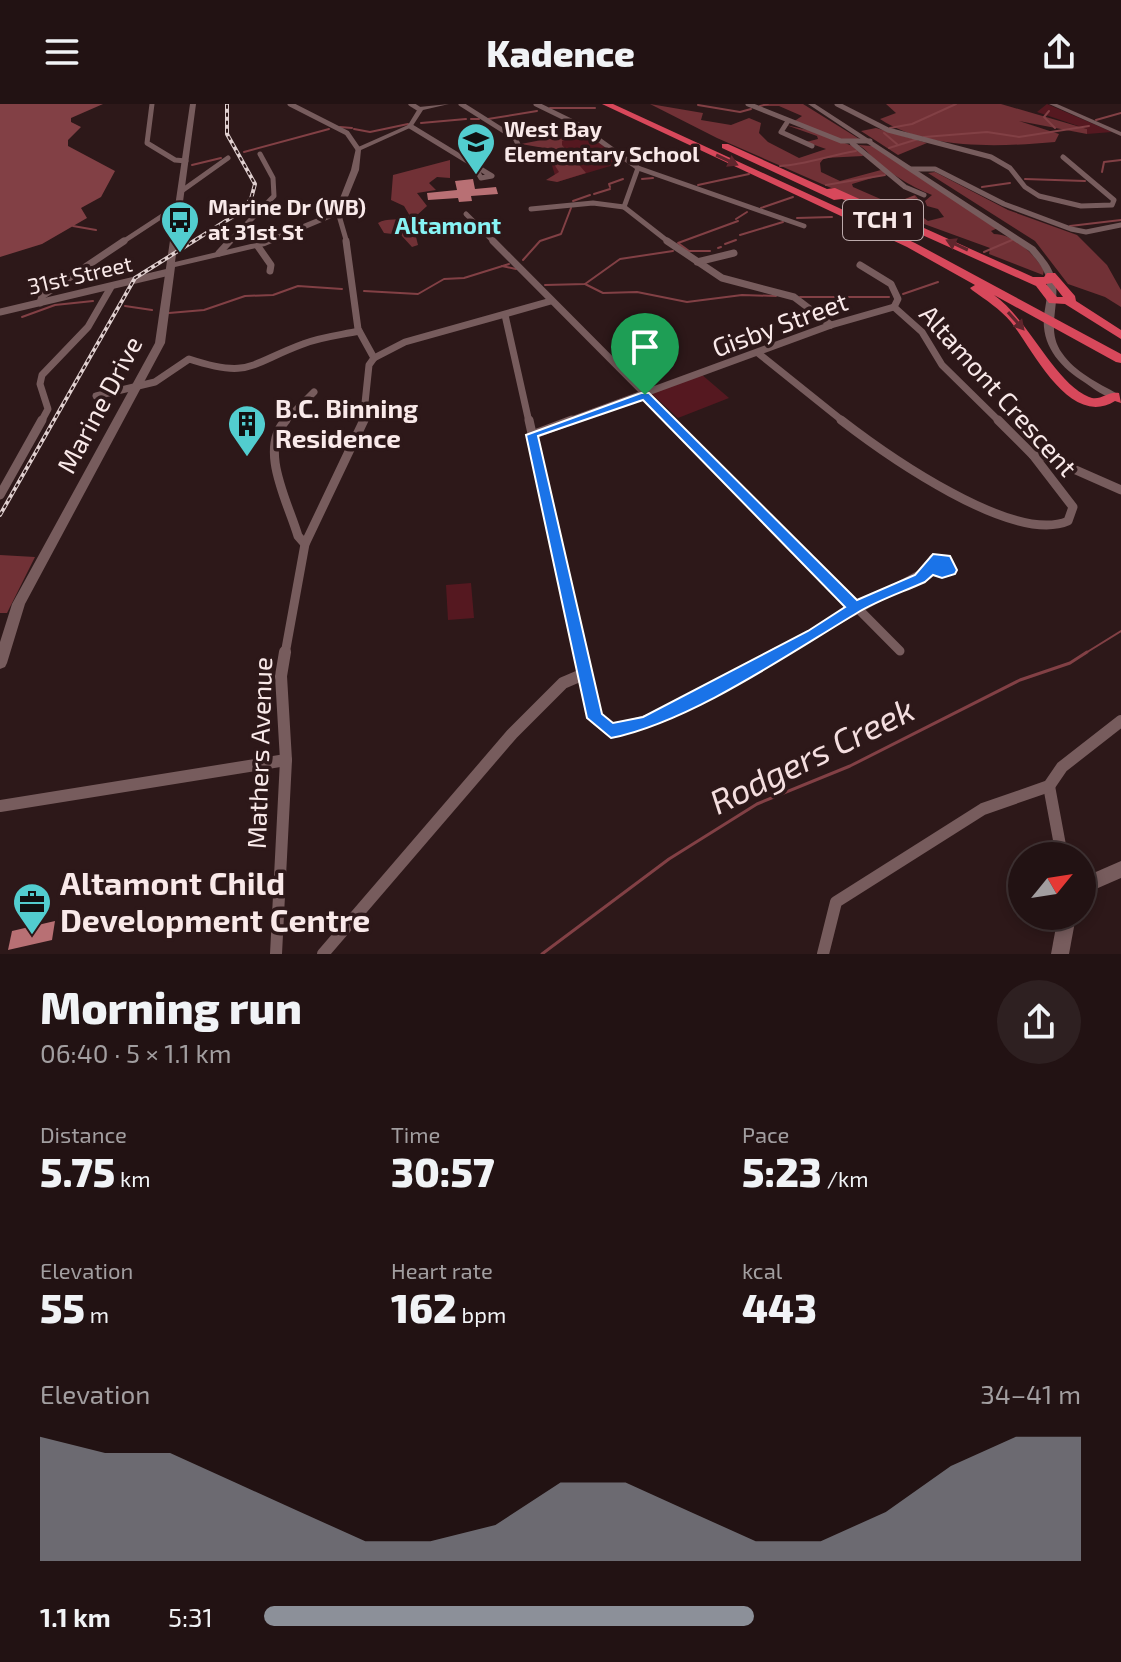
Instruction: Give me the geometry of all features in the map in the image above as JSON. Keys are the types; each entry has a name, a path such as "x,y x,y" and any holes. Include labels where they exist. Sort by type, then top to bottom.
{"highway":[{"name":"TCH 1","path":"606,104 967,274 1121,359"},
{"name":"TCH 1","path":"629,104 924,241 1121,351"},
{"path":"727,147 1027,278 1047,289 1053,300 1064,299 1121,335"},
{"path":"780,184 985,294 1012,316 1067,389 1077,397 1100,403 1118,398"},
{"path":"1027,278 1045,282 1051,275 1087,313"}],"street":[{"path":"152,104 147,143 175,160 186,161"},
{"name":"Marine Drive","path":"0,663 19,604 160,343 193,104"},
{"path":"290,104 297,111 349,136 358,149 355,170 338,212 350,251 359,331 363,345 374,358 405,342 551,301"},
{"path":"411,104 419,109 446,104"},
{"path":"461,104 515,138 522,153"},
{"path":"536,104 577,124 638,168 804,226"},
{"path":"748,104 852,143 905,187 924,195"},
{"path":"811,104 1026,244 1051,275 1053,300 1050,329 1053,345 1064,361 1118,398"},
{"path":"837,104 892,131 991,157 1010,168 1025,187 1039,196 1081,206 1107,207 1113,204 1100,185 1063,157"},
{"path":"1052,104 1121,134"},
{"path":"358,149 410,126 416,121 419,109"},
{"path":"788,121 781,132 812,146"},
{"path":"410,126 476,169"},
{"path":"852,143 870,141"},
{"path":"219,253 274,196 273,178 260,154"},
{"path":"183,190 228,158"},
{"path":"624,207 638,168"},
{"path":"912,169 935,169 998,201 1075,230 1121,225"},
{"path":"531,209 593,203 624,207 722,278 794,297 831,325"},
{"path":"40,303 42,296 66,279 179,205"},
{"name":"31st Street","path":"0,312 111,287 194,258 257,245 338,212"},
{"path":"466,214 551,301 570,315 645,395 900,651"},
{"path":"257,245 271,265 270,271"},
{"path":"697,262 734,253"},
{"path":"172,254 194,258"},
{"name":"Gisby Street","path":"532,435 831,325 894,307 898,299 891,284 860,265"},
{"path":"0,495 48,407 40,384 42,375 88,327 111,287"},
{"name":"Altamont Crescent","path":"758,353 904,468 955,497 1029,525 1054,528 1068,521 1073,507 1033,455 942,365 933,347 906,315 894,307"},
{"path":"505,315 595,718 611,731 645,724 813,635 855,607 920,579 932,568"},
{"path":"96,396 155,382 189,359 222,370 236,371 262,364 304,343 359,331"},
{"name":"Mathers Avenue","path":"275,949 286,760 281,676 305,544 364,420 369,365 374,358"},
{"path":"305,544 298,536 272,450 277,430 314,392"},
{"path":"1033,455 1044,456 1121,490"},
{"path":"323,954 512,734 563,683 584,674"},
{"path":"823,954 836,902 983,809 1049,786 1062,767 1121,721"},
{"path":"0,806 286,760"},
{"path":"1049,786 1059,842"},
{"path":"1096,881 1121,869"},
{"path":"1060,954 1064,930"}],"shaded area":[{"path":"0,104 103,104 71,118 71,122 81,127 68,140 68,146 115,171 101,197 81,208 87,218 42,244 0,257"},
{"path":"650,104 703,113 701,120 731,125 749,118 761,123 759,133 768,142 799,158 826,149 806,142 818,139 817,136 786,125 817,132 860,149 863,156 824,158 820,163 821,172 840,181 881,170 889,173 852,184 853,187 892,204 915,195 919,200 909,207 928,221 944,217 938,209 927,206 925,201 932,195 882,167 858,145 873,146 998,228 991,231 994,234 1022,246 1044,270 1043,275 989,254 990,248 902,216 892,208 854,198 717,138"},
{"path":"803,104 861,140 839,139 793,122 802,116 779,106 761,106"},
{"path":"886,104 1001,104 1087,129 1087,134 1019,121 1059,134 1055,142 1033,144 987,145 941,141 899,129 880,119 896,113"},
{"path":"1047,104 1112,132 1087,134 1087,129 1037,112"},
{"path":"876,128 927,143 898,155 861,131"},
{"path":"584,131 627,161 557,182 544,139"},
{"path":"577,133 579,136 562,141 562,145 586,173 557,182 546,180 559,172 544,148 521,144"},
{"path":"450,160 450,178 437,177 429,183 436,190 417,193 427,206 416,216 414,229 418,245 412,247 401,235 384,233 378,223 410,216 404,206 391,200 393,175"},
{"path":"935,172 1008,210 1077,235 1107,265 1121,290 1121,307 1105,297 1068,284 1035,241 928,173"},
{"path":"701,374 729,398 678,418 651,393"},
{"path":"0,555 35,557 7,613 0,613"},
{"path":"471,583 474,618 448,620 446,585"}],"building":[{"path":"473,179 475,189 496,187 498,194 471,196 472,201 459,202 458,198 428,200 427,193 457,190 455,181"},
{"name":"Altamont Child Development Centre","path":"55,921 52,940 8,950 12,931"}],"waterway":[{"path":"760,106 768,104"},
{"path":"890,128 912,124 956,104"},
{"path":"698,105 740,112 751,109"},
{"path":"550,108 595,108"},
{"path":"488,119 537,111"},
{"path":"1049,111 1044,117 1055,128"},
{"path":"1096,120 1121,113"},
{"path":"421,123 466,119"},
{"path":"471,119 479,119"},
{"path":"354,129 370,132 408,124"},
{"path":"924,137 987,132 1019,137 1089,126"},
{"path":"340,127 352,128"},
{"path":"244,152 329,129"},
{"path":"884,133 898,145"},
{"path":"889,148 918,139"},
{"path":"780,166 856,151"},
{"path":"192,165 221,158"},
{"path":"1102,172 1104,162 1121,160"},
{"path":"698,185 749,174"},
{"path":"826,185 885,175"},
{"path":"642,179 653,178"},
{"path":"610,187 609,184 623,179"},
{"path":"1025,179 1085,181"},
{"path":"982,187 1010,183"},
{"path":"594,194 610,189"},
{"path":"573,201 590,195"},
{"path":"761,208 793,197"},
{"path":"888,207 914,197"},
{"path":"523,260 540,241 561,234 571,208"},
{"path":"736,219 747,212"},
{"path":"797,218 832,217"},
{"path":"1070,226 1121,220"},
{"path":"710,251 689,251 678,243 738,221"},
{"path":"740,235 783,222"},
{"path":"73,226 96,230"},
{"path":"725,244 736,240"},
{"path":"984,252 1012,240"},
{"path":"585,284 620,259 673,251"},
{"path":"502,266 509,264"},
{"path":"364,291 418,294 444,279 464,278 502,266"},
{"path":"502,266 516,269"},
{"path":"903,294 938,282"},
{"path":"545,285 585,284"},
{"path":"585,284 603,293 637,292 687,302 742,295 776,296"},
{"path":"169,313 204,310 245,296 273,295 298,286 342,289"},
{"path":"800,297 889,297"},
{"path":"22,317 55,305 93,301"},
{"path":"125,306 152,310"},
{"name":"Rodgers Creek","path":"1084,654 1121,631"},
{"name":"Rodgers Creek","path":"542,954 669,859 757,804 850,766 1020,680 1070,663 1087,652"}],"railway":[{"path":"0,515 135,278 240,212 251,199 255,184 227,134 227,104"}],"place":[{"name":"West Bay Elementary School","path":"476,176"},
{"name":"Marine Dr (WB) at 31st St","path":"180,254"},
{"name":"B.C. Binning Residence","path":"247,458"},
{"name":"Altamont Child Development Centre","path":"32,936"}],"district":[{"name":"Altamont","path":"448,226"}],"route":[{"path":"645,395 532,435 595,718 611,731 645,724 813,635 855,607 920,579 932,568 942,573 949,572 950,564 939,558 933,559 930,563 932,568 920,579 855,607 645,395"}]}
